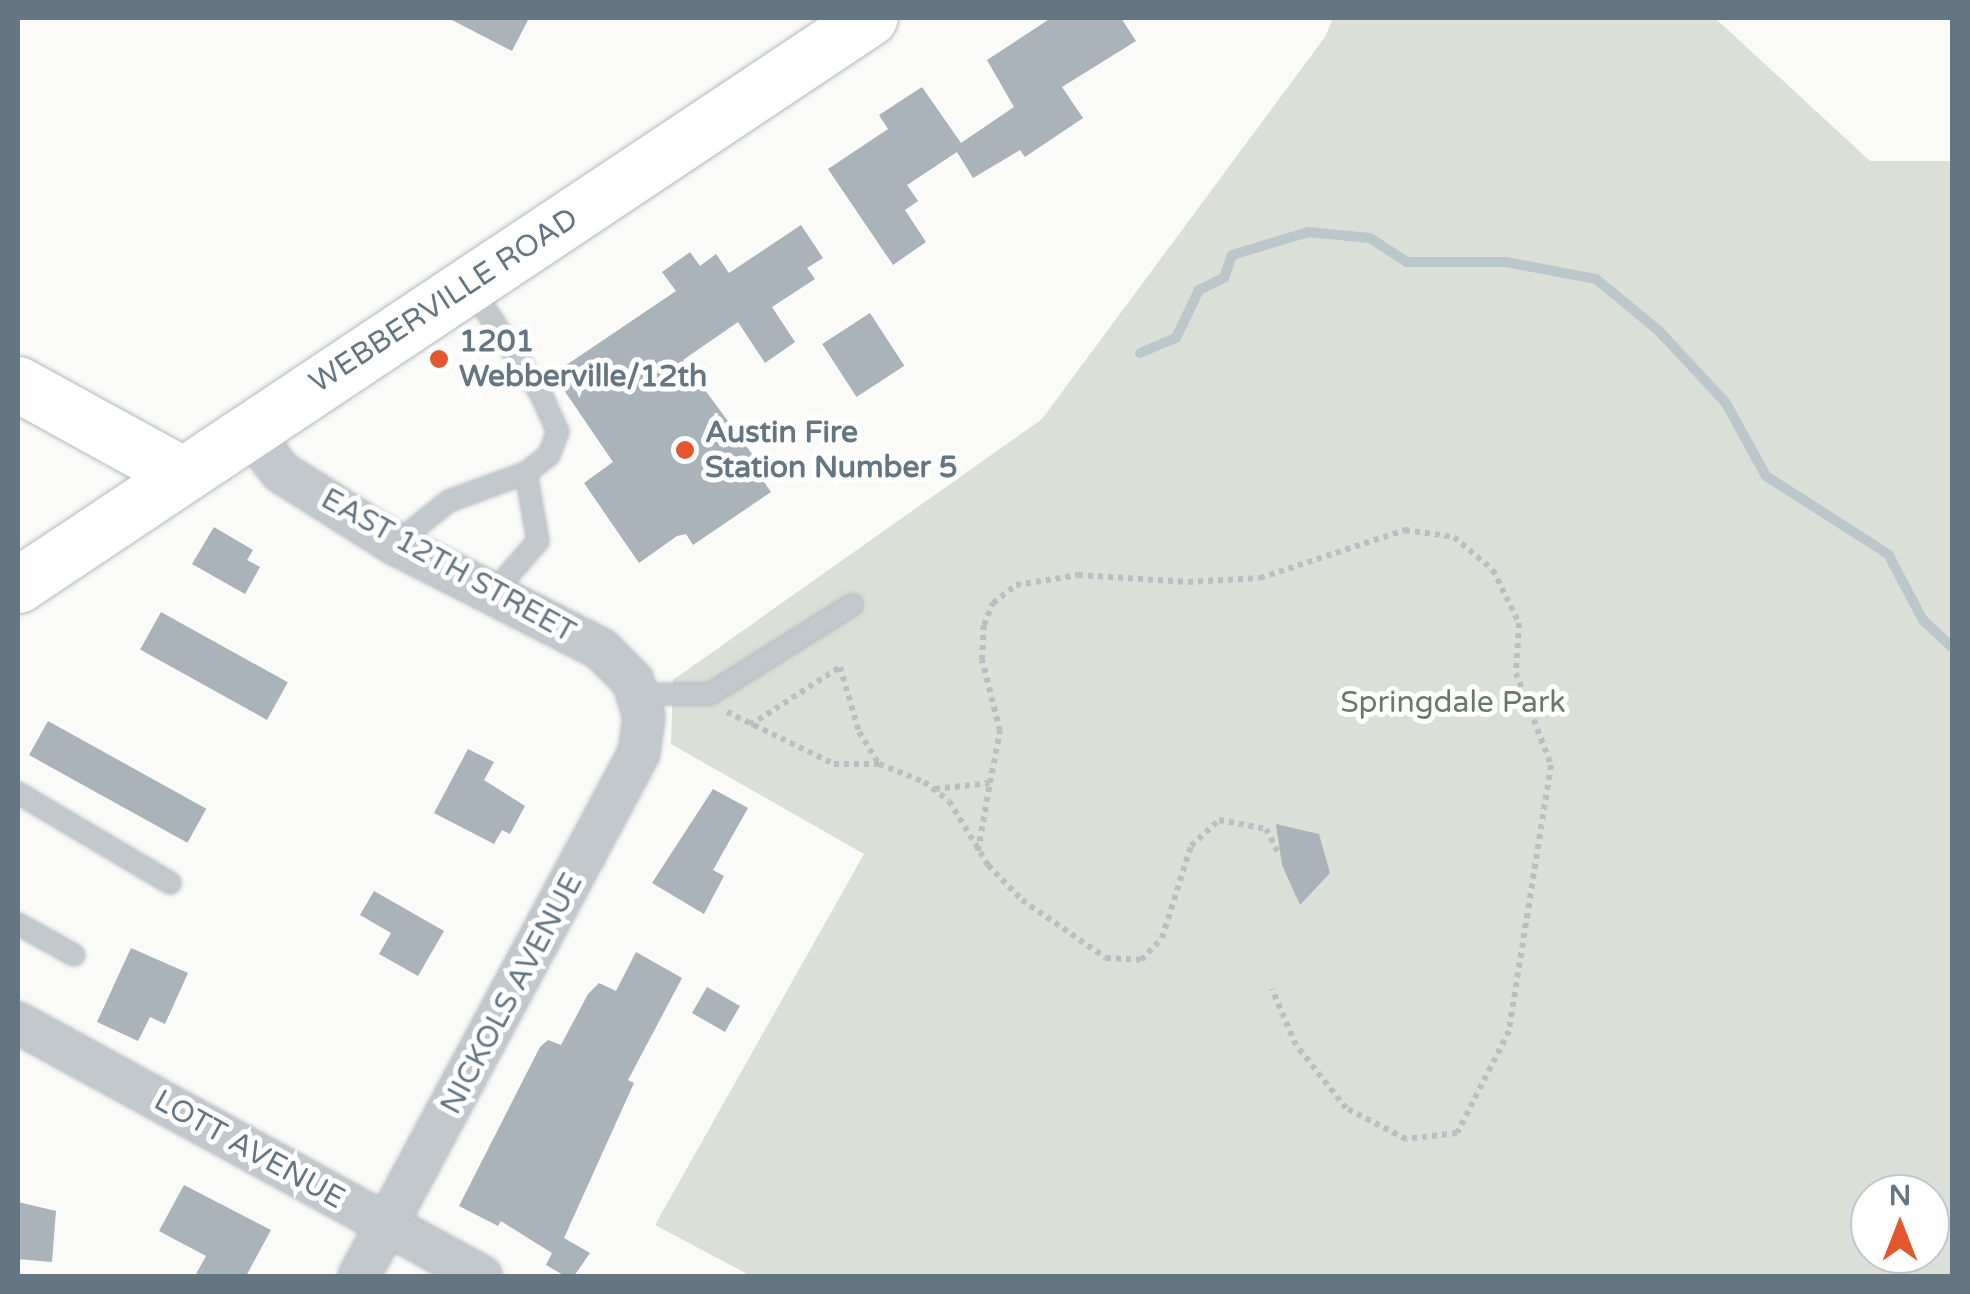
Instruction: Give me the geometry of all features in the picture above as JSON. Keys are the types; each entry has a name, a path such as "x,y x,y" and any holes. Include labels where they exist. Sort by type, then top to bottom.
{"street":[{"name":"WEBBERVILLE ROAD","path":"18,585 180,473 870,18"},
{"path":"18,384 180,473"},
{"name":"EAST 12TH STREET","path":"248,429 281,472 395,544 601,649 623,667 640,699"},
{"name":"NICKOLS AVENUE","path":"359,1276 639,753 640,699"},
{"name":"LOTT AVENUE","path":"18,1024 481,1276"}],"lane":[{"path":"395,544 449,501 526,473 549,455 558,432 541,394 469,286"},
{"path":"492,594 538,541 526,473"},
{"path":"640,699 710,694 852,605"},
{"path":"18,793 170,883"},
{"path":"18,924 74,955"}],"path":[{"path":"978,852 1000,731 982,660 984,625 993,604 1016,585 1078,575 1188,582 1260,578 1405,530 1454,537 1493,570 1519,624 1516,673 1551,765 1509,1032 1457,1133 1406,1139 1346,1108 1296,1045 1272,989"},
{"path":"750,726 840,668 859,732 879,764"},
{"path":"722,708 750,726 834,764 879,764 934,789 950,801 978,852 1022,900 1106,958 1141,960 1162,938 1191,846 1218,820 1266,829 1280,856"},
{"path":"934,789 990,784"}],"green space":[{"name":"Springdale Park","path":"1333,18 1715,18 1870,161 1952,161 1952,1276 751,1276 655,1225 864,854 671,744 673,680 1042,419 1325,37"}],"building":[{"path":"448,18 529,18 512,51"},
{"path":"1051,18 1121,18 1136,41 1062,87 1083,118 1025,157 1020,150 973,178 957,152 907,185 918,201 905,210 926,242 893,265 828,169 888,129 879,115 922,87 961,143 1014,107 987,60"},
{"name":"Austin Fire Station Number 5","path":"801,225 823,258 807,268 815,279 772,307 795,342 765,363 738,322 683,360 755,458 750,462 771,492 693,545 686,534 677,536 639,563 584,483 613,462 553,374 676,291 662,272 690,252 700,266 716,254 729,273"},
{"path":"870,313 904,366 857,397 822,344"},
{"path":"214,527 253,550 247,560 260,567 245,594 192,564"},
{"path":"161,612 288,682 267,720 140,650"},
{"path":"48,721 206,809 187,843 29,755"},
{"path":"468,749 494,762 484,780 525,806 510,834 502,830 494,844 434,813"},
{"path":"713,789 748,808 713,870 724,876 704,914 652,883"},
{"path":"1276,824 1319,834 1330,873 1300,905 1282,865"},
{"path":"374,891 444,931 418,976 379,954 391,933 360,915"},
{"path":"131,948 188,973 165,1024 150,1017 138,1041 97,1022"},
{"path":"636,952 682,978 628,1080 634,1083 564,1238 590,1253 574,1276 565,1276 546,1265 552,1253 501,1221 498,1226 459,1206 540,1047 548,1040 561,1045 588,994 599,983 616,991"},
{"path":"707,987 740,1006 725,1032 692,1013"},
{"path":"184,1185 271,1230 246,1276 195,1276 206,1256 159,1231"},
{"path":"18,1202 56,1211 52,1262 18,1259"}],"waterway":[{"path":"1140,353 1176,338 1199,290 1224,278 1232,255 1308,232 1370,238 1407,262 1506,262 1596,279 1658,330 1726,403 1766,476 1888,554 1923,620 1952,647"}],"place":[{"name":"1201 Webberville/12th","path":"439,359"},
{"name":"Austin Fire Station Number 5","path":"685,450"}]}
